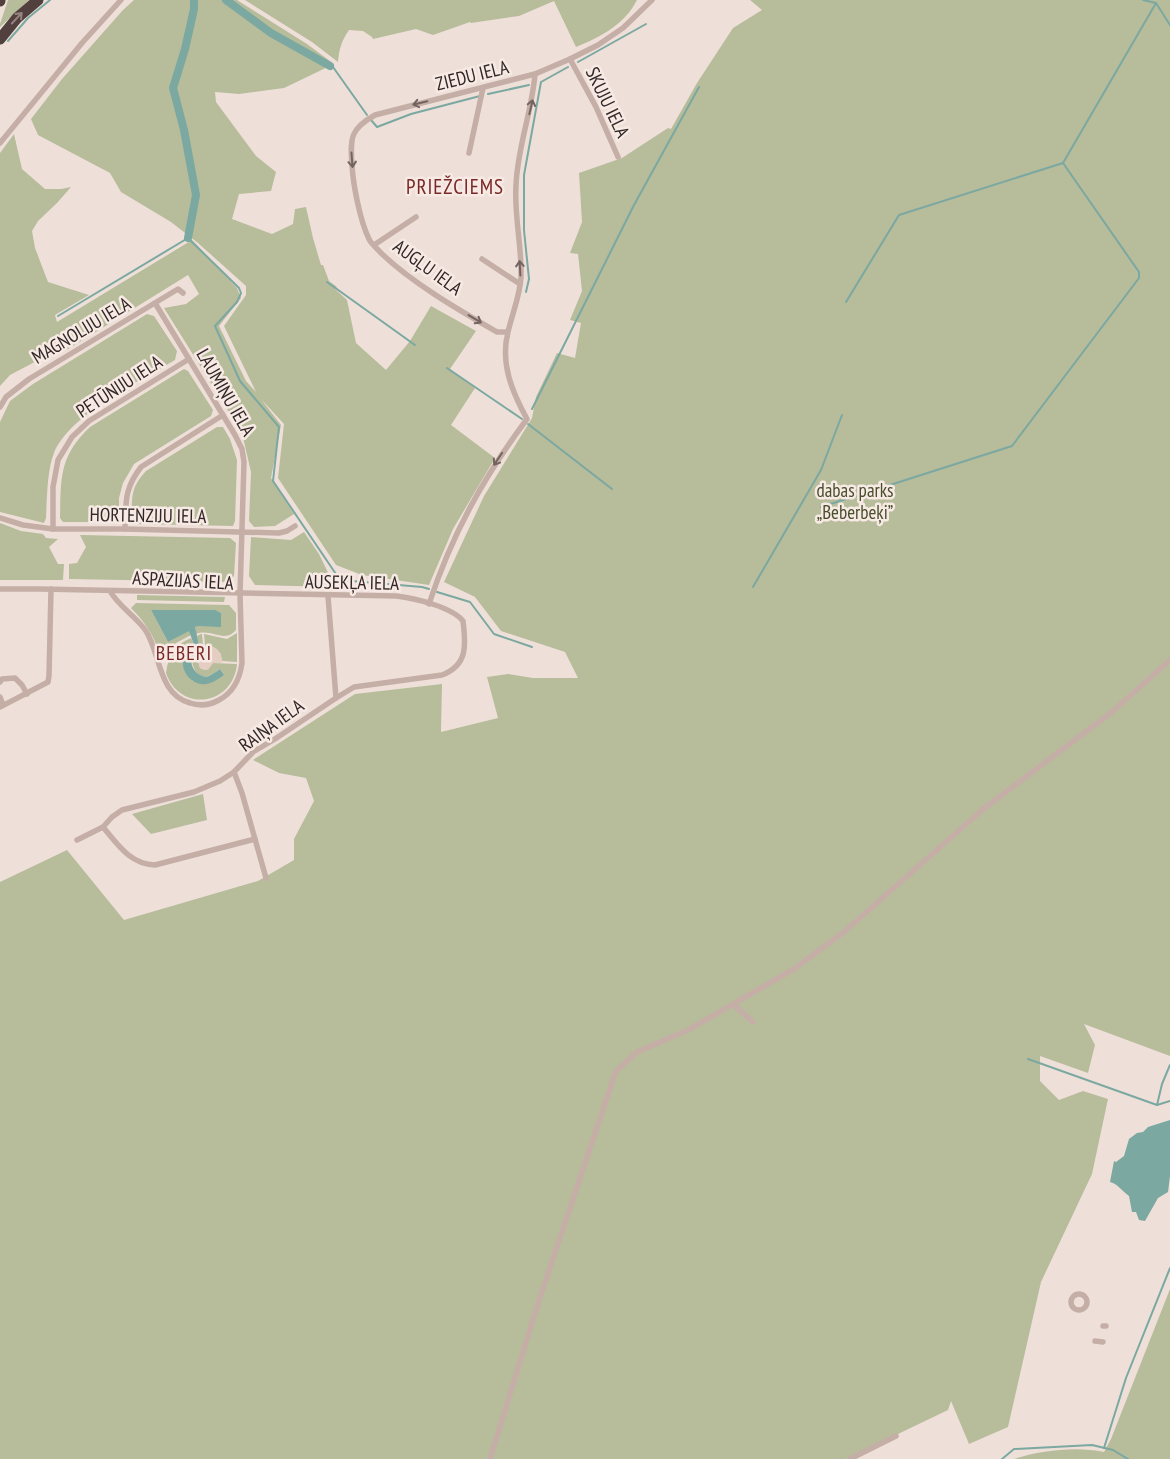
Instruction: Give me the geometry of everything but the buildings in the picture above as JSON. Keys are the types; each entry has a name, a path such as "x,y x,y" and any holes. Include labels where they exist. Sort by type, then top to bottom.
{"highway":[{"path":"0,39 17,18 38,0"}],"street":[{"path":"0,143 82,43 121,0"},
{"name":"ZIEDU IELA","path":"368,118 390,110 535,74 570,59 623,28 649,1"},
{"name":"SKUJU IELA","path":"570,59 596,107 618,158"},
{"path":"429,604 440,570 469,507 482,483 526,419 512,390 507,374 508,332 520,284 516,186 519,156 533,98 535,74"},
{"path":"469,153 483,88"},
{"name":"AUGĻU IELA","path":"368,118 355,130 351,144 352,170 363,223 369,240 394,266 461,311 497,332 508,332"},
{"path":"374,245 416,217"},
{"path":"482,259 520,284"},
{"name":"MAGNOLIJU IELA","path":"0,407 6,397 29,379 178,289 183,293"},
{"name":"LAUMIŅU IELA","path":"155,303 242,449 244,462 240,594"},
{"name":"PETŪNIJU IELA","path":"53,529 53,487 58,460 72,437 89,420 189,359"},
{"path":"125,529 127,490 132,478 141,467 223,415"},
{"name":"HORTENZIJU IELA","path":"0,518 23,525 53,529 279,533 295,526"},
{"name":"ASPAZIJAS IELA","path":"0,589 52,589 240,594 242,663 238,682 224,697 210,704 201,705 184,701 174,695 166,686 154,647 145,630 138,620 117,602 110,591"},
{"path":"0,697 2,706 48,682 50,676 52,589"},
{"name":"AUSEKĻA IELA","path":"240,594 396,596 429,604 454,613 463,621 464,653 453,671 442,675 354,687 336,698"},
{"path":"328,596 336,698"},
{"path":"490,1459 540,1297 616,1070 637,1052 688,1030 794,969 845,931 982,810 1112,712 1170,660"},
{"path":"0,682 2,679 15,678 27,694"},
{"name":"RAIŅA IELA","path":"77,840 103,827 122,810 194,792 220,781 234,772 253,752 336,698"},
{"path":"234,772 242,793 266,878"},
{"path":"103,827 128,856 146,865 155,865 255,840"},
{"path":"733,1004 753,1022"},
{"path":"1095,1341 1103,1342"},
{"path":"850,1459 896,1436"}],"green space":[{"path":"8,0 29,0 0,27 0,24"},
{"path":"134,0 237,0 307,44 334,64 284,88 239,94 215,92 216,102 256,156 276,172 271,191 239,194 232,219 272,234 293,224 295,209 306,207 321,265 323,265 329,281 337,287 335,289 347,300 356,343 386,370 410,341 431,306 476,331 450,369 475,388 451,425 495,458 453,529 429,585 362,575 336,565 278,478 284,424 261,399 281,425 271,478 294,514 275,526 254,527 249,521 251,472 242,433 164,308 186,304 199,294 188,275 65,351 63,347 10,375 0,386 0,153 14,134 22,169 45,189 71,187 38,221 32,231 35,248 48,282 89,295 55,315 57,322 192,240 237,288 241,298 219,326 246,381 256,392 224,326 246,295 246,286 198,243 171,222 121,192 110,173 38,135 31,119 62,79"},
{"path":"245,0 637,0 619,23 594,39 576,47 554,1 519,16 470,22 433,35 416,29 373,39 363,31 349,30 341,45 338,62 312,42"},
{"name":"dabas parks „Beberbeķi”","path":"750,0 1170,0 1170,1056 1084,1024 1095,1045 1088,1073 1040,1056 1040,1081 1059,1100 1083,1091 1108,1099 1092,1174 1041,1282 1008,1427 969,1444 951,1401 948,1410 846,1459 0,1459 0,882 67,850 124,920 258,881 294,860 294,839 314,801 306,778 279,773 253,760 355,694 442,684 441,732 498,718 487,677 508,674 533,678 578,678 565,652 501,631 475,597 444,582 484,496 532,418 536,397 557,353 575,358 581,323 570,320 582,291 578,254 570,253 582,222 579,173 622,158 668,128 671,129 697,83 733,28 762,10"},
{"path":"147,314 154,316 177,351 175,360 107,400 75,425 62,439 54,453 50,468 44,523 0,512 0,422 10,401 33,384"},
{"path":"184,369 188,371 213,410 211,416 134,464 123,483 119,498 119,519 116,522 63,522 60,518 62,479 67,458 72,448 90,427"},
{"path":"217,427 223,427 230,439 237,460 235,521 233,526 136,524 132,520 132,499 137,483 146,471"},
{"path":"0,523 21,531 43,534 46,538 58,539 49,547 58,564 64,564 63,580 0,580"},
{"path":"304,532 319,554 335,587 255,585 249,576 251,537 291,540"},
{"path":"80,535 230,538 236,543 234,576 229,582 69,579 69,564 77,563 86,547"},
{"path":"137,595 225,597 224,602 137,600"},
{"path":"136,603 229,605 236,613 236,630 227,636 207,633 196,634 195,627 197,626 151,610 168,642 189,630 191,635 176,643 168,657 162,661 150,632 131,608"},
{"path":"237,633 237,662 222,661 217,650 205,645 204,634 227,639"},
{"path":"202,634 204,655 198,661 200,668 205,670 213,663 237,664 233,678 226,689 216,696 194,699 182,694 173,686 166,673 174,651 191,638 194,645 187,652 192,681 224,675 220,669 210,675 201,676 194,669 192,659 200,649 197,636"},
{"path":"203,794 207,820 151,834 132,814"},
{"path":"1170,1289 1170,1459 1014,1459 1035,1453 1071,1449 1104,1452 1111,1439"}],"shaded area":[{"path":"203,645 217,649 221,654 222,663 213,663 208,670 200,668 198,662 203,655"}],"water":[{"path":"151,610 215,610 221,613 221,627 195,627 200,649 193,655 192,665 196,672 202,676 209,676 220,669 224,675 206,684 193,681 184,671 183,666 186,655 194,645 189,631 168,642"},
{"path":"1170,1120 1170,1176 1168,1192 1158,1198 1145,1221 1139,1220 1136,1212 1132,1212 1129,1196 1118,1186 1110,1182 1114,1161 1116,1162 1124,1156 1129,1139 1137,1133 1143,1132 1148,1127"}],"waterway":[{"path":"8,41 28,18 50,0"},
{"path":"188,238 196,195 184,130 173,88 185,49 194,9 194,0"},
{"path":"226,0 271,33 330,66"},
{"path":"1143,0 1156,3 1170,25"},
{"path":"846,302 899,215 1063,163 1156,3"},
{"path":"578,62 646,24"},
{"path":"330,66 333,67 367,115"},
{"path":"526,292 529,279 524,230 524,175 541,82 568,67"},
{"path":"488,94 529,85"},
{"path":"532,409 634,205 699,87"},
{"path":"371,120 377,127 411,114 480,96"},
{"path":"821,507 1012,446 1139,278 1139,272 1063,163"},
{"path":"58,316 188,238 239,288 241,293 237,302 215,326 240,381 279,427 273,481 340,580 429,589"},
{"path":"327,282 415,345"},
{"path":"447,368 522,419"},
{"path":"753,587 821,470 842,415"},
{"path":"528,424 612,489"},
{"path":"437,592 470,602 494,634 532,647"},
{"path":"1028,1059 1157,1105 1170,1101"},
{"path":"1157,1105 1162,1084 1170,1065"},
{"path":"1104,1448 1126,1378 1170,1268"},
{"path":"1002,1459 1014,1449 1092,1445 1113,1450 1128,1459"}],"district":[{"name":"PRIEŽCIEMS","path":"455,186"},
{"name":"BEBERI","path":"184,653"}]}
